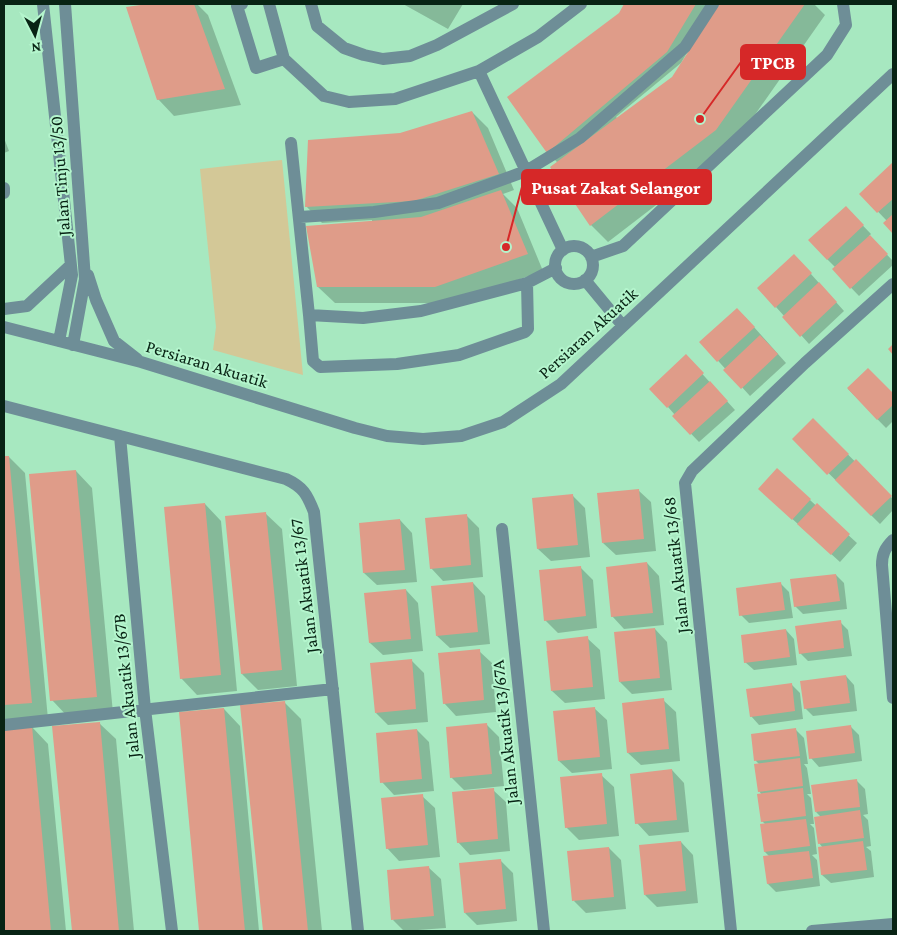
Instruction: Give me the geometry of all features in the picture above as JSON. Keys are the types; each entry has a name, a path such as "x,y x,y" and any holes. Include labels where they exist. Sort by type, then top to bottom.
{"street":[{"name":"Jalan Tinju 13/50","path":"43,4 71,265 71,285 59,341"},
{"name":"Jalan Tinju 13/50","path":"65,4 84,265 84,287 73,345"},
{"path":"242,4 236,6 256,68 284,59"},
{"path":"269,4 284,59 324,96 349,102 395,100 479,71 538,38 580,4"},
{"path":"311,4 317,26 344,48 383,60 410,56 437,45 513,4"},
{"path":"300,216 374,212 438,203 526,171 580,138 685,47 713,4"},
{"path":"591,256 623,246 826,55 846,25 843,4"},
{"path":"479,71 563,250"},
{"name":"Persiaran Akuatik","path":"4,326 141,362 355,428 387,436 423,439 461,436 503,422 562,384 893,74"},
{"path":"291,143 310,315 313,361 316,365 320,367 397,364 458,355 525,332 528,329 527,283"},
{"path":"576,246 591,256 592,270 585,280 580,283 567,282 561,279 556,268 557,258 563,250 576,246"},
{"path":"4,310 27,306 71,265"},
{"path":"84,265 96,300 114,341 141,362"},
{"path":"310,315 363,318 421,312 527,283 556,268"},
{"path":"585,280 623,326"},
{"name":"Jalan Akuatik 13/68","path":"731,931 685,484 692,470 805,363 893,284"},
{"name":"Jalan Akuatik 13/67","path":"4,406 286,479 299,485 308,497 314,512 358,931"},
{"name":"Jalan Akuatik 13/67B","path":"120,436 145,709 172,931"},
{"name":"Jalan Akuatik 13/67A","path":"502,529 544,931"},
{"path":"893,540 882,555 893,698"},
{"path":"4,725 333,689"},
{"path":"812,931 893,924"}],"shaded area":[{"path":"282,160 303,375 213,350 216,327 200,169"}],"building":[{"path":"148,4 194,4 225,89 157,100 126,7"},
{"path":"624,4 696,4 667,52 547,153 507,97 619,13"},
{"path":"719,4 805,4 716,130 590,226 550,167 672,77"},
{"path":"472,111 499,174 414,201 305,207 308,140 400,133"},
{"path":"893,162 893,199 877,213 859,194"},
{"path":"501,190 528,254 435,287 317,287 306,226 421,217"},
{"path":"846,206 864,225 827,260 808,240"},
{"path":"893,214 893,234 883,223"},
{"path":"870,235 888,254 850,289 832,269"},
{"path":"794,254 812,273 775,308 757,288"},
{"path":"819,282 837,302 800,337 782,317"},
{"path":"737,308 755,327 717,362 699,342"},
{"path":"760,335 778,354 741,389 723,370"},
{"path":"893,344 893,355 888,349"},
{"path":"686,354 704,373 667,408 649,389"},
{"path":"868,368 893,393 893,405 877,420 847,388"},
{"path":"710,381 728,401 690,435 672,416"},
{"path":"813,418 849,454 827,475 792,439"},
{"path":"4,456 9,456 32,703 4,705"},
{"path":"856,459 892,496 871,516 835,480"},
{"path":"777,468 811,499 792,520 758,489"},
{"path":"76,470 97,697 50,701 29,474"},
{"path":"639,489 644,539 602,543 597,493"},
{"path":"573,494 578,545 537,549 532,498"},
{"path":"205,503 221,675 180,679 164,507"},
{"path":"817,503 850,534 831,555 797,524"},
{"path":"266,512 282,670 241,674 225,516"},
{"path":"467,514 471,565 430,569 425,518"},
{"path":"400,519 405,570 363,573 359,523"},
{"path":"647,562 653,613 611,617 606,567"},
{"path":"581,566 586,616 544,621 539,570"},
{"path":"836,574 840,601 794,607 790,579"},
{"path":"473,582 478,632 436,636 431,586"},
{"path":"781,582 785,610 739,616 736,588"},
{"path":"406,589 411,639 369,643 364,593"},
{"path":"841,620 844,648 799,654 795,626"},
{"path":"655,628 660,678 619,682 614,632"},
{"path":"786,629 790,657 744,663 741,635"},
{"path":"588,636 593,687 551,691 546,641"},
{"path":"480,649 484,700 443,704 438,653"},
{"path":"412,659 416,709 375,713 370,663"},
{"path":"846,675 850,703 804,709 800,681"},
{"path":"792,683 795,711 750,717 746,689"},
{"path":"664,698 669,749 627,753 622,703"},
{"path":"285,701 308,931 263,931 240,705"},
{"path":"595,707 600,757 558,761 553,711"},
{"path":"224,708 245,931 199,931 179,712"},
{"path":"100,722 119,931 72,931 52,726"},
{"path":"487,723 492,774 450,778 446,727"},
{"path":"851,725 855,753 809,759 806,731"},
{"path":"32,726 51,931 4,931 4,729"},
{"path":"796,728 800,756 754,761 751,734"},
{"path":"417,729 422,779 380,783 376,733"},
{"path":"800,758 803,786 758,792 754,764"},
{"path":"672,769 677,820 635,824 630,774"},
{"path":"602,773 607,824 565,828 560,777"},
{"path":"857,779 860,807 815,812 811,785"},
{"path":"494,788 498,839 457,843 452,792"},
{"path":"803,788 806,816 761,822 757,794"},
{"path":"423,794 428,845 386,849 381,798"},
{"path":"860,810 864,838 818,844 814,817"},
{"path":"806,819 810,846 764,852 760,824"},
{"path":"681,841 686,891 644,895 639,845"},
{"path":"863,841 867,870 821,875 818,847"},
{"path":"609,847 614,897 572,901 567,851"},
{"path":"809,851 813,878 767,884 763,856"},
{"path":"501,859 506,909 464,913 459,863"},
{"path":"429,866 434,916 391,920 387,870"}],"place":[{"name":"TPCB","path":"700,119"},
{"name":"Pusat Zakat Selangor","path":"506,247"}]}
